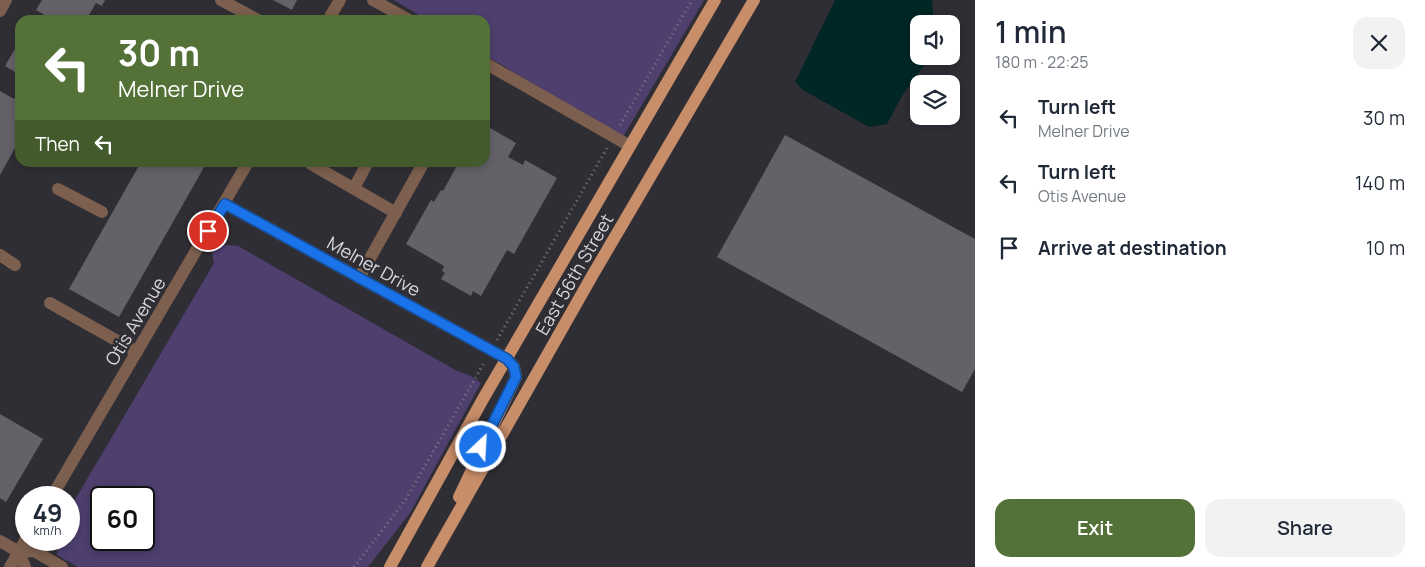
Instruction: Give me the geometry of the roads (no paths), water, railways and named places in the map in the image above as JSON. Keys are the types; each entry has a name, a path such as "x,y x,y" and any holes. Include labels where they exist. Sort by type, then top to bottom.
{"main road":[{"name":"East 56th Street","path":"390,567 507,359 715,0"},
{"name":"East 56th Street","path":"429,566 592,276 754,0"},
{"path":"438,547 481,447 516,377 514,367 507,359"}],"street":[{"path":"0,11 6,0"},
{"path":"221,0 249,15"},
{"path":"331,15 340,0"},
{"path":"373,0 396,15"},
{"path":"490,65 630,146"},
{"name":"Otis Avenue","path":"58,486 245,167"},
{"path":"316,167 396,213"},
{"path":"354,188 365,167"},
{"path":"359,278 421,167"},
{"path":"58,189 102,212"},
{"name":"Melner Drive","path":"225,204 507,359"},
{"path":"0,255 15,265"},
{"path":"50,303 137,352"},
{"path":"0,541 19,552 34,551 62,567"},
{"path":"10,567 19,552"},
{"path":"19,552 25,567"}]}
